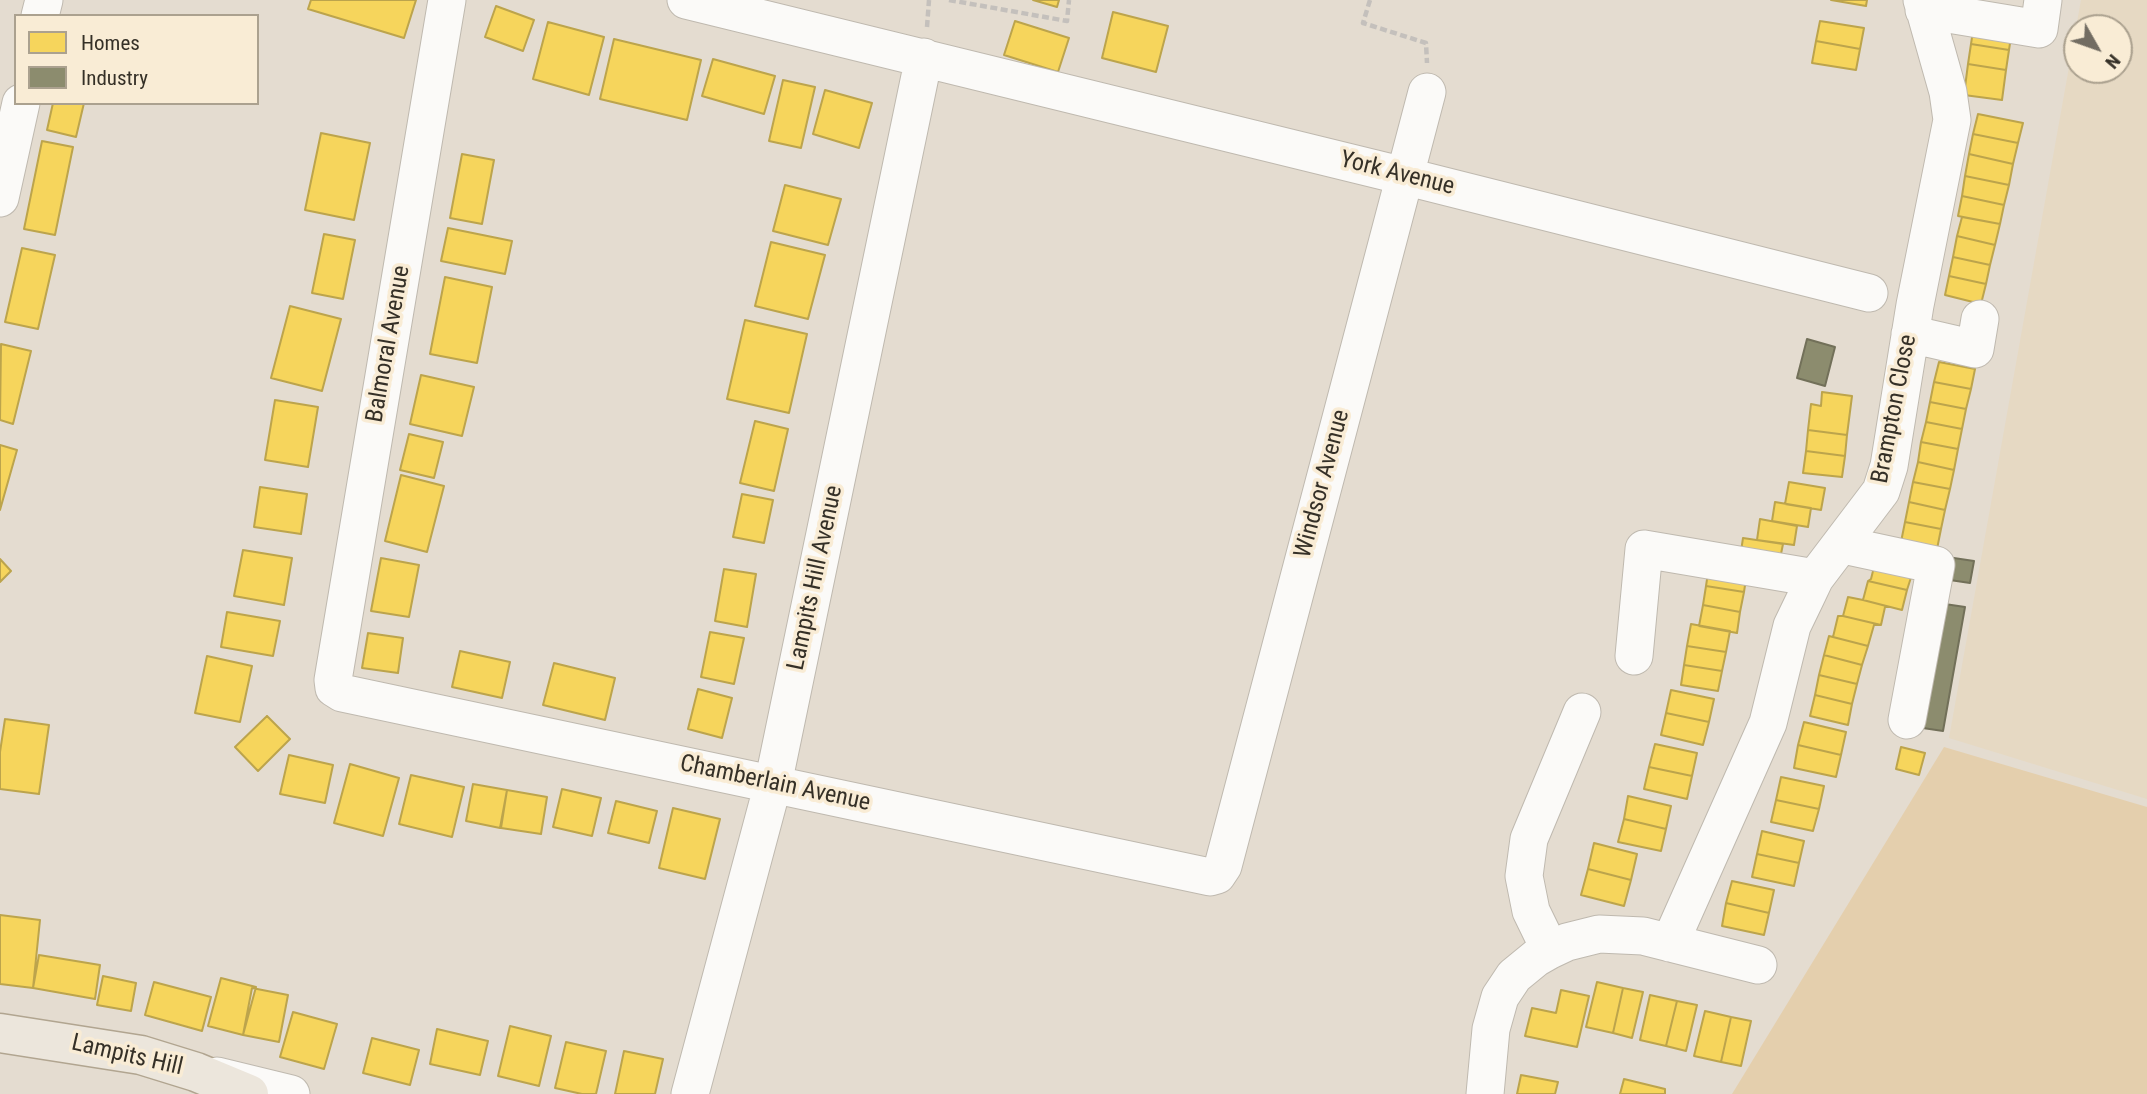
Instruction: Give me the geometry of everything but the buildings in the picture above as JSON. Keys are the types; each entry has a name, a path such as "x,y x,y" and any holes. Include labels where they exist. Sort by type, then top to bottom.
{"main road":[{"name":"Lampits Hill","path":"0,1033 141,1055 197,1072 250,1094"}],"street":[{"name":"Balmoral Avenue","path":"334,688 333,680 447,0"},
{"name":"York Avenue","path":"686,0 1869,293"},
{"path":"1923,5 2039,29 2043,0"},
{"name":"Brampton Close","path":"1670,943 1768,723 1792,626 1815,578 1843,545 1881,491 1889,466 1910,334 1952,120 1948,92 1923,5"},
{"name":"Lampits Hill Avenue","path":"690,1094 773,783 924,57"},
{"name":"Windsor Avenue","path":"1217,875 1223,866 1427,92"},
{"path":"0,198 21,105"},
{"path":"1910,334 1975,349 1980,319"},
{"path":"1843,545 1936,565 1906,720"},
{"path":"1634,656 1644,549 1815,578"},
{"name":"Chamberlain Avenue","path":"334,688 342,693 1210,877 1217,875"},
{"path":"1550,950 1531,911 1524,876 1529,839 1582,712"},
{"path":"1485,1094 1492,1029 1500,997 1514,976 1550,950 1567,942 1599,934 1643,936 1758,965"},
{"path":"197,1072 291,1094"}],"path":[{"path":"949,0 1067,21 1069,0"},
{"path":"1370,0 1363,23 1426,43 1427,92"}],"shaded area":[{"path":"2081,0 2147,0 2147,799 1949,738 2066,84 2133,84 2133,14 2078,14"},
{"path":"1944,747 2147,807 2147,1094 1732,1094"}]}
